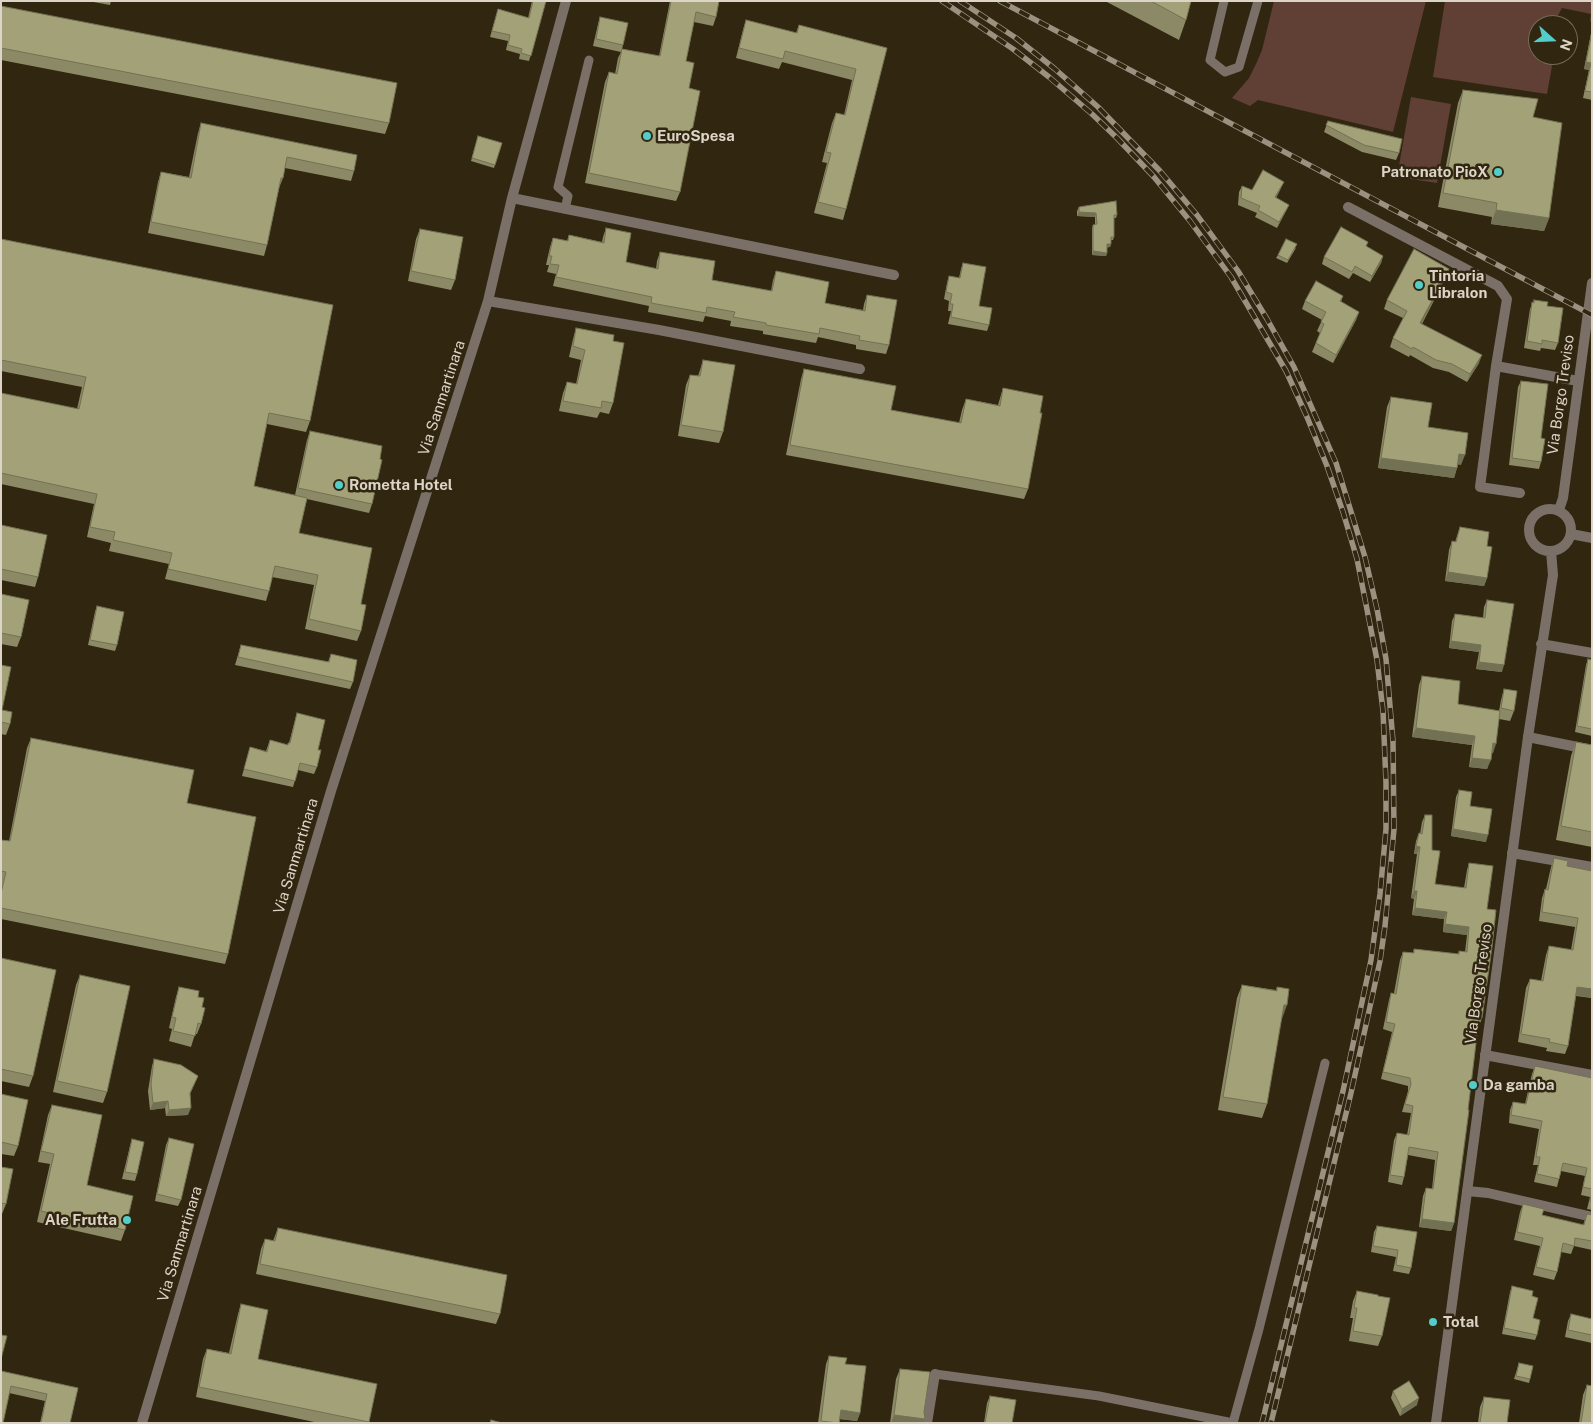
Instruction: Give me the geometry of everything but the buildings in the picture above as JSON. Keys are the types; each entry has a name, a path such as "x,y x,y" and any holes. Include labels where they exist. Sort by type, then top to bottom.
{"street":[{"name":"Via Sanmartinara","path":"142,1423 332,792 488,301 512,198 566,1"},
{"path":"512,198 894,274"},
{"path":"1348,207 1498,286 1507,299 1480,487 1520,492"},
{"name":"Via Borgo Treviso","path":"1559,510 1563,498 1578,381 1588,337 1592,283"},
{"path":"488,301 658,330 860,369"},
{"path":"1496,366 1578,381"},
{"path":"1559,510 1570,522 1571,534 1566,544 1561,548 1551,551 1538,547 1534,542 1531,537 1530,524 1532,519 1541,511 1559,510"},
{"path":"1571,534 1592,538"},
{"name":"Via Borgo Treviso","path":"1436,1423 1528,737 1553,575 1551,551"},
{"path":"1541,644 1592,653"},
{"path":"1528,737 1592,750"},
{"path":"1512,853 1592,867"},
{"path":"1485,1055 1592,1075"},
{"path":"1467,1191 1488,1193 1592,1216"},
{"path":"927,1423 935,1374"}],"lane":[{"path":"1224,1 1210,60 1225,72 1239,67 1258,1"},
{"path":"565,209 568,196 558,188 589,60"},
{"path":"935,1374 1099,1396 1233,1422 1259,1329 1325,1063"}],"shaded area":[{"path":"1274,1 1426,1 1393,132 1258,100 1250,106 1232,98 1249,78 1256,64 1262,50"},
{"path":"1445,1 1592,1 1592,22 1590,21 1591,14 1562,8 1558,15 1528,15 1528,65 1552,65 1547,94 1433,77"},
{"path":"1411,97 1451,104 1437,183 1397,177"}],"railway":[{"path":"942,1 1013,49 1092,114 1154,177 1190,221 1231,277 1286,371 1327,466 1357,559 1377,660 1383,711 1386,829 1380,894 1371,960 1343,1091 1262,1423"},
{"path":"960,1 1016,38 1098,107 1160,171 1197,215 1238,271 1294,367 1336,463 1365,557 1377,609 1386,659 1393,741 1394,829 1385,926 1380,961 1351,1093 1271,1423"},
{"path":"1000,1 1592,315"}],"place":[{"name":"EuroSpesa","path":"647,136"},
{"name":"Patronato PioX","path":"1498,172"},
{"name":"Tintoria Libralon","path":"1419,285"},
{"name":"Rometta Hotel","path":"339,485"},
{"name":"Da gamba","path":"1473,1085"},
{"name":"Ale Frutta","path":"127,1220"},
{"name":"Total","path":"1433,1322"}]}
